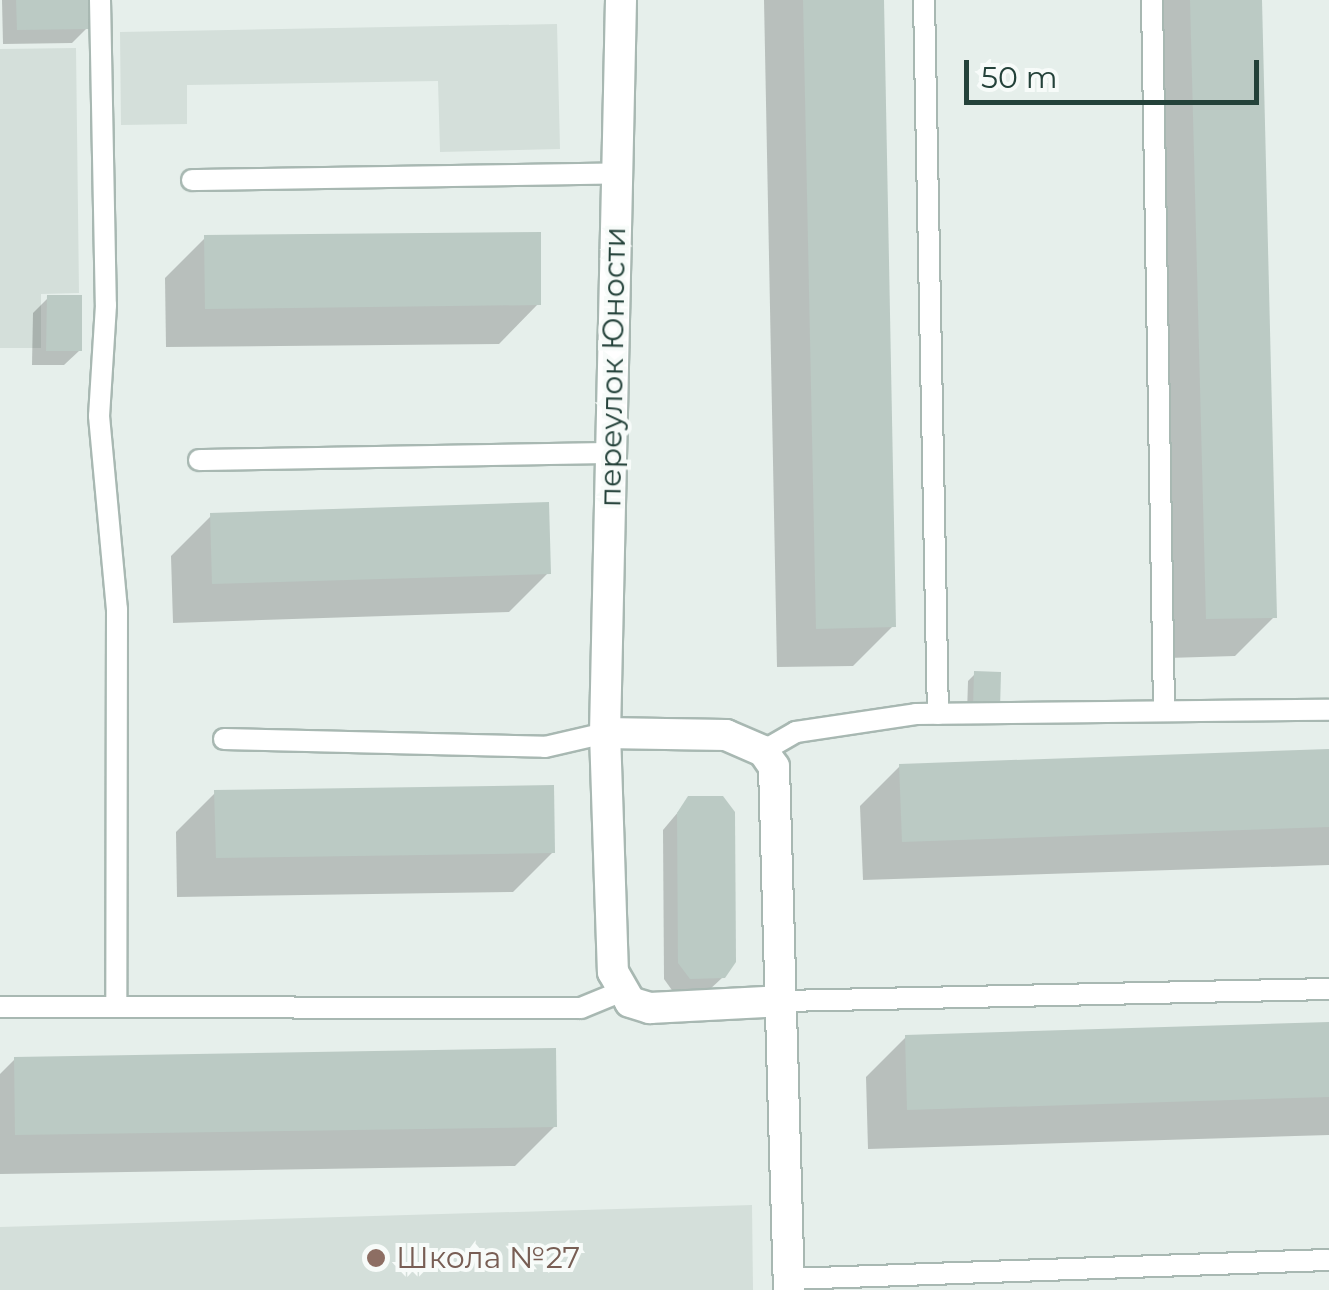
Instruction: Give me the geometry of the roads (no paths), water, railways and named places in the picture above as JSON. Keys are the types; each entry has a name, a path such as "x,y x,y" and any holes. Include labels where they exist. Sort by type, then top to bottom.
{"street":[{"name":"переулок Юности","path":"620,992 613,972 605,733 621,0"},
{"path":"605,733 726,735 763,751 774,767 784,1001 789,1284"},
{"path":"620,992 650,1008 784,1001"}],"lane":[{"path":"100,0 106,305 99,416 116,609 116,1008"},
{"path":"924,0 938,714"},
{"path":"1152,0 1164,711"},
{"path":"192,180 617,173"},
{"path":"199,460 611,454"},
{"path":"763,751 796,732 938,714 1329,710"},
{"path":"224,740 545,747 605,733"},
{"path":"784,1001 1329,988"},
{"path":"0,1007 581,1008 620,992"},
{"path":"789,1284 1329,1260"}],"place":[{"name":"Школа №27","path":"376,1258"}]}
